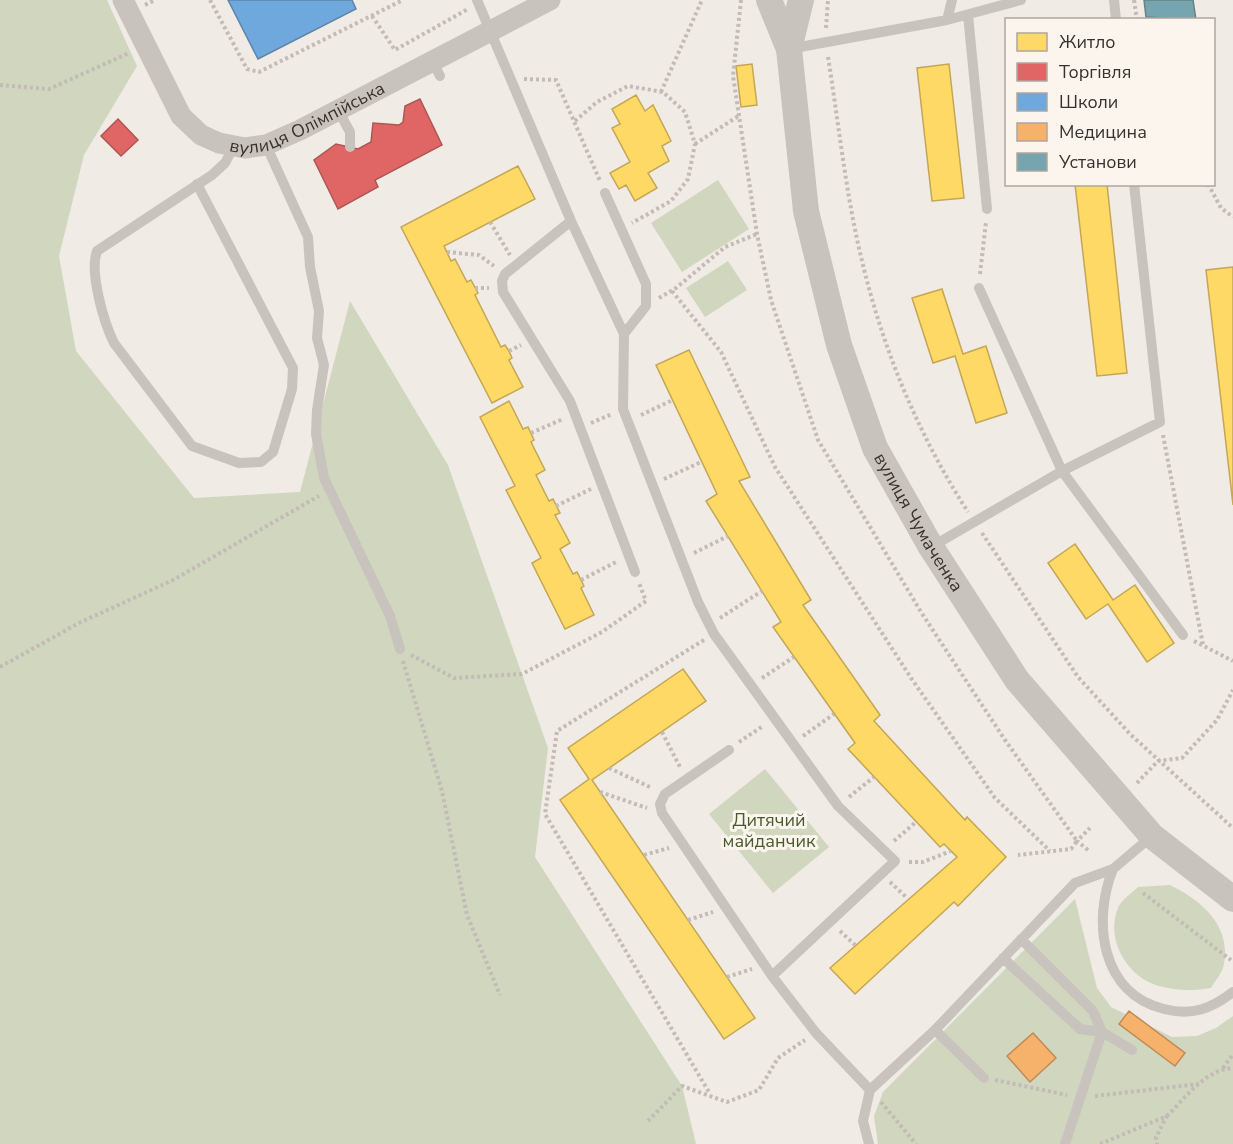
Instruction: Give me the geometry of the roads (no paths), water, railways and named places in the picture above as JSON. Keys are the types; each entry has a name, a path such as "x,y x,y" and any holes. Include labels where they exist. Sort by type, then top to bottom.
{"street":[{"name":"вулиця Олімпійська","path":"123,0 181,116 201,135 245,148 266,145 338,110 436,68 491,30 550,0"},
{"name":"вулиця Чумаченка","path":"769,0 789,49 806,211 838,345 875,448 931,547 1017,680 1152,836 1233,899"},
{"name":"вулиця Чумаченка","path":"789,49 801,0"}],"lane":[{"path":"947,20 952,0"},
{"path":"789,49 947,20 1021,0"},
{"path":"1114,0 1116,18"},
{"path":"478,2 571,221 624,334 623,409 681,559 712,629 838,806 895,861 772,976"},
{"path":"968,15 987,209"},
{"path":"338,110 350,132 350,147"},
{"path":"266,145 304,222 308,237 310,267 319,311 316,338 324,365 316,434 318,456 329,490 390,616 400,649"},
{"path":"197,184 293,368 292,389 273,452 261,462 239,463 192,446 114,343 107,329 94,270 97,251 225,163 234,146"},
{"path":"931,547 1062,471 1160,422 1134,186"},
{"path":"604,193 646,284 646,306 624,334"},
{"path":"571,221 505,274 501,281 503,292 570,401 635,572"},
{"path":"979,288 1062,471 1183,635"},
{"path":"729,750 665,794 660,804 662,813 772,976 816,1033 870,1090"},
{"path":"869,1144 863,1121 870,1090 935,1030 1075,883 1113,869 1152,836"},
{"path":"1113,869 1105,889 1101,922 1105,950 1118,977 1130,993 1146,1005 1182,1013 1208,1009 1233,992"},
{"path":"1021,939 1093,1011 1102,1032 1065,1144"},
{"path":"1003,958 1080,1029 1102,1032 1132,1050"},
{"path":"935,1030 984,1078"}],"park label":[{"name":"Дитячий майданчик","path":"769,830"}]}
